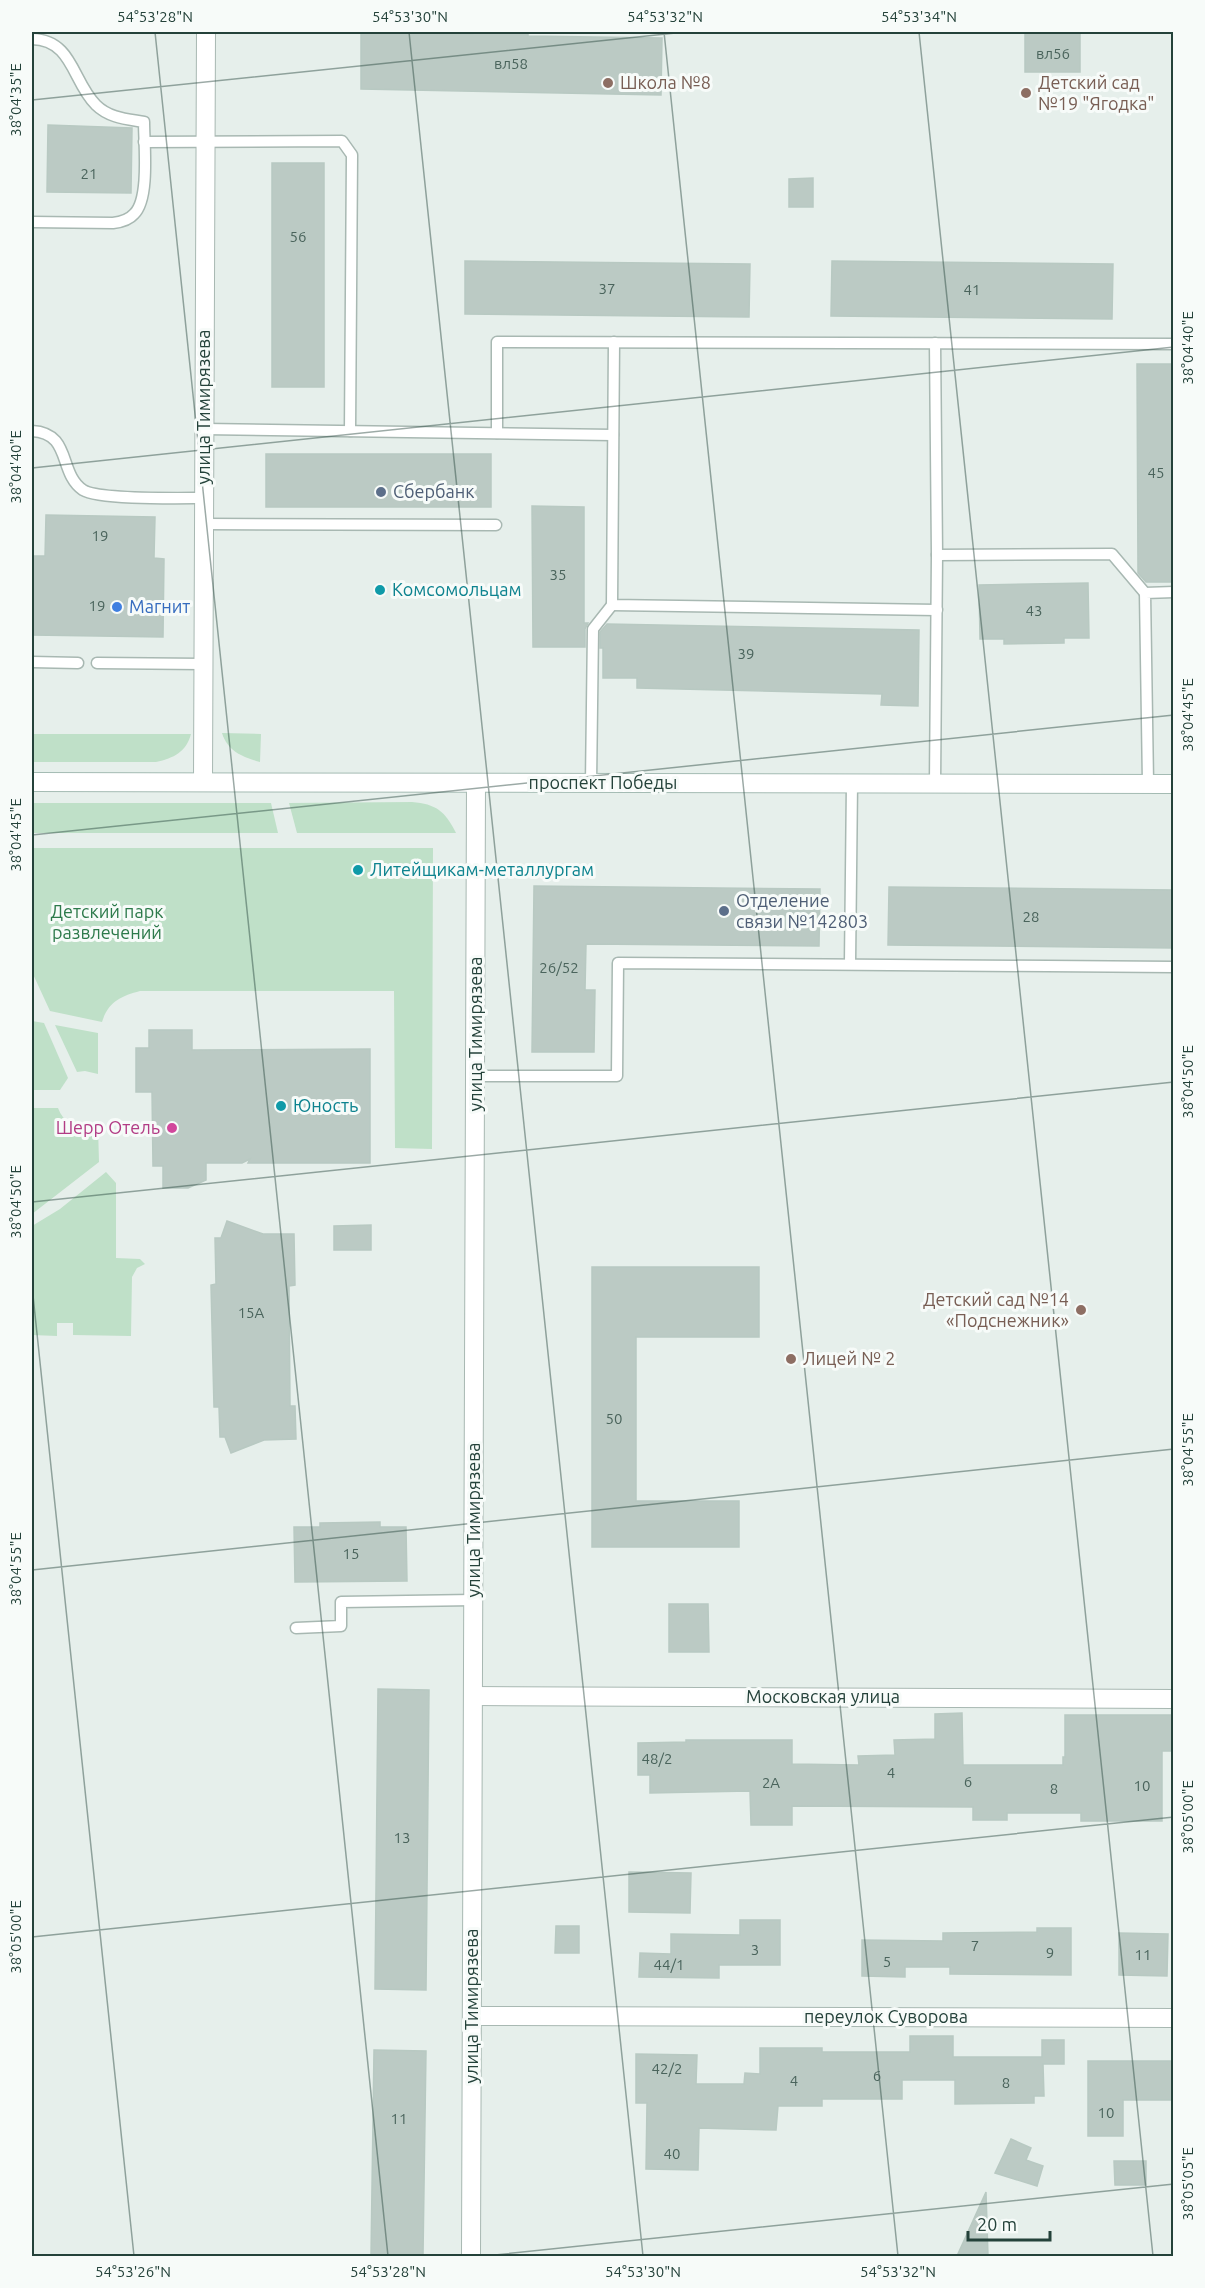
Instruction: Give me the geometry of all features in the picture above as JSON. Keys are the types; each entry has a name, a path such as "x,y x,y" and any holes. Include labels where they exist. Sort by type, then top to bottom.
{"street":[{"name":"улица Тимирязева","path":"203,782 206,32"},
{"name":"проспект Победы","path":"32,782 1173,784"},
{"name":"улица Тимирязева","path":"471,2256 476,783"},
{"name":"Московская улица","path":"473,1696 1173,1699"},
{"name":"переулок Суворова","path":"472,2016 1173,2018"}],"lane":[{"path":"32,39 51,41 60,49 96,105 108,113 144,122 143,188 141,203 135,213 123,221 113,223 32,222"},
{"path":"144,142 342,141 352,155 350,431"},
{"path":"497,433 497,342 1173,344"},
{"path":"591,783 593,629 612,605 614,342"},
{"path":"935,343 937,555 935,783"},
{"path":"204,429 613,435"},
{"path":"32,431 51,435 57,442 78,484 91,493 116,496 204,498"},
{"path":"204,524 496,525"},
{"path":"937,555 1112,554 1145,592 1148,783"},
{"path":"1145,592 1173,592"},
{"path":"612,605 937,610"},
{"path":"32,662 78,663"},
{"path":"97,663 203,664"},
{"path":"850,963 852,783"},
{"path":"475,1076 617,1076 618,963 1173,967"},
{"path":"296,1628 341,1626 341,1602 474,1600"}],"green space":[{"path":"222,733 261,734 260,762 242,756 232,749"},
{"path":"32,734 191,734 182,750 156,762 32,762"},
{"path":"412,802 439,810 448,819 456,833 297,833 289,803"},
{"path":"32,803 271,803 278,833 32,833"},
{"name":"Детский парк развлечений","path":"32,848 433,848 432,1149 395,1148 394,991 140,991 116,1001 108,1009 102,1022 50,1011 32,972"},
{"path":"32,1021 44,1023 68,1078 60,1090 32,1090"},
{"path":"55,1025 98,1033 98,1074 77,1072"},
{"path":"32,1108 58,1108 65,1119 74,1126 85,1129 98,1127 99,1162 32,1214"},
{"path":"106,1172 116,1183 116,1258 140,1259 145,1264 137,1268 132,1277 131,1336 73,1335 73,1323 57,1323 57,1336 32,1335 32,1226 60,1209"}],"building":[{"path":"361,32 473,34 473,32 528,32 528,36 662,38 661,95 361,89"},
{"path":"1025,32 1080,32 1080,72 1025,72"},
{"path":"48,125 132,128 131,193 47,192"},
{"path":"272,163 324,163 324,387 272,387"},
{"path":"813,178 813,207 789,207 789,179"},
{"path":"465,261 750,264 749,317 465,314"},
{"path":"832,261 1113,264 1112,319 831,316"},
{"path":"1137,364 1173,364 1173,582 1146,582 1138,573"},
{"path":"266,454 491,454 491,507 266,507"},
{"path":"532,506 584,507 584,623 588,623 585,629 585,647 533,647"},
{"path":"46,515 155,517 154,558 164,559 163,637 32,635 32,556 45,556"},
{"path":"1088,583 1089,638 1064,638 1064,643 1004,644 1004,639 980,639 979,585"},
{"path":"607,624 919,630 918,706 881,705 882,694 637,688 637,678 603,678 603,648 600,648 600,632"},
{"path":"534,886 820,889 819,946 586,944 585,990 595,990 594,1052 532,1052"},
{"path":"889,887 1173,890 1173,948 888,945"},
{"name":"Юность","path":"149,1030 192,1030 192,1050 370,1049 370,1163 248,1163 250,1159 242,1163 206,1163 206,1180 188,1188 163,1188 163,1166 153,1166 152,1092 136,1092 136,1048 149,1048"},
{"path":"227,1221 263,1234 294,1234 295,1285 289,1286 290,1406 295,1406 296,1439 264,1440 231,1453 225,1437 220,1437 219,1407 214,1407 211,1285 216,1284 215,1238 221,1238"},
{"path":"371,1225 371,1250 334,1250 334,1226"},
{"path":"592,1267 759,1267 759,1337 636,1337 636,1501 739,1501 739,1547 592,1547"},
{"path":"380,1522 380,1527 406,1527 407,1581 295,1582 294,1527 320,1527 320,1523"},
{"path":"669,1604 708,1604 709,1652 669,1652"},
{"path":"378,1689 429,1690 426,1990 375,1989"},
{"path":"962,1713 963,1765 1063,1765 1065,1715 1173,1715 1173,1751 1162,1751 1162,1821 1081,1821 1081,1813 1007,1813 1007,1820 973,1820 973,1807 792,1806 792,1825 751,1825 750,1791 650,1793 650,1775 638,1775 638,1743 686,1742 686,1740 792,1740 792,1764 859,1765 858,1756 895,1755 894,1740 935,1739 935,1714"},
{"path":"629,1872 691,1873 690,1913 629,1912"},
{"path":"740,1920 780,1920 780,1965 719,1965 719,1978 639,1977 640,1953 671,1954 671,1934 740,1935"},
{"path":"556,1926 579,1926 579,1953 555,1953"},
{"path":"1037,1928 1071,1928 1071,1975 950,1974 950,1967 905,1967 905,1977 862,1976 862,1940 943,1941 943,1933 1037,1932"},
{"path":"1119,1933 1168,1934 1167,1976 1119,1975"},
{"path":"910,2036 953,2036 953,2057 1042,2057 1042,2040 1064,2040 1064,2064 1043,2064 1044,2096 1034,2096 1034,2103 955,2104 955,2080 902,2080 902,2099 822,2099 822,2106 778,2106 776,2130 699,2128 698,2170 646,2169 647,2103 636,2103 636,2054 697,2055 696,2084 744,2084 745,2073 760,2074 760,2048 822,2048 822,2052 910,2052"},
{"path":"374,2050 426,2051 423,2256 371,2256"},
{"path":"1088,2061 1173,2061 1173,2100 1123,2100 1123,2136 1088,2136"},
{"path":"1011,2139 1031,2148 1026,2160 1043,2166 1037,2186 995,2173"},
{"path":"1114,2161 1146,2161 1146,2185 1115,2185"},
{"path":"986,2192 988,2256 957,2256"}],"place":[{"name":"Школа №8","path":"608,83"},
{"name":"Детский сад №19 \"Ягодка\"","path":"1026,93"},
{"name":"Сбербанк","path":"381,492"},
{"name":"Комсомольцам","path":"380,590"},
{"name":"Магнит","path":"117,607"},
{"name":"Литейщикам-металлургам","path":"358,870"},
{"name":"Отделение связи №142803","path":"724,911"},
{"name":"Юность","path":"281,1106"},
{"name":"Шерр Отель","path":"172,1128"},
{"name":"Детский сад №14 «Подснежник»","path":"1081,1310"},
{"name":"Лицей № 2","path":"791,1359"}]}
